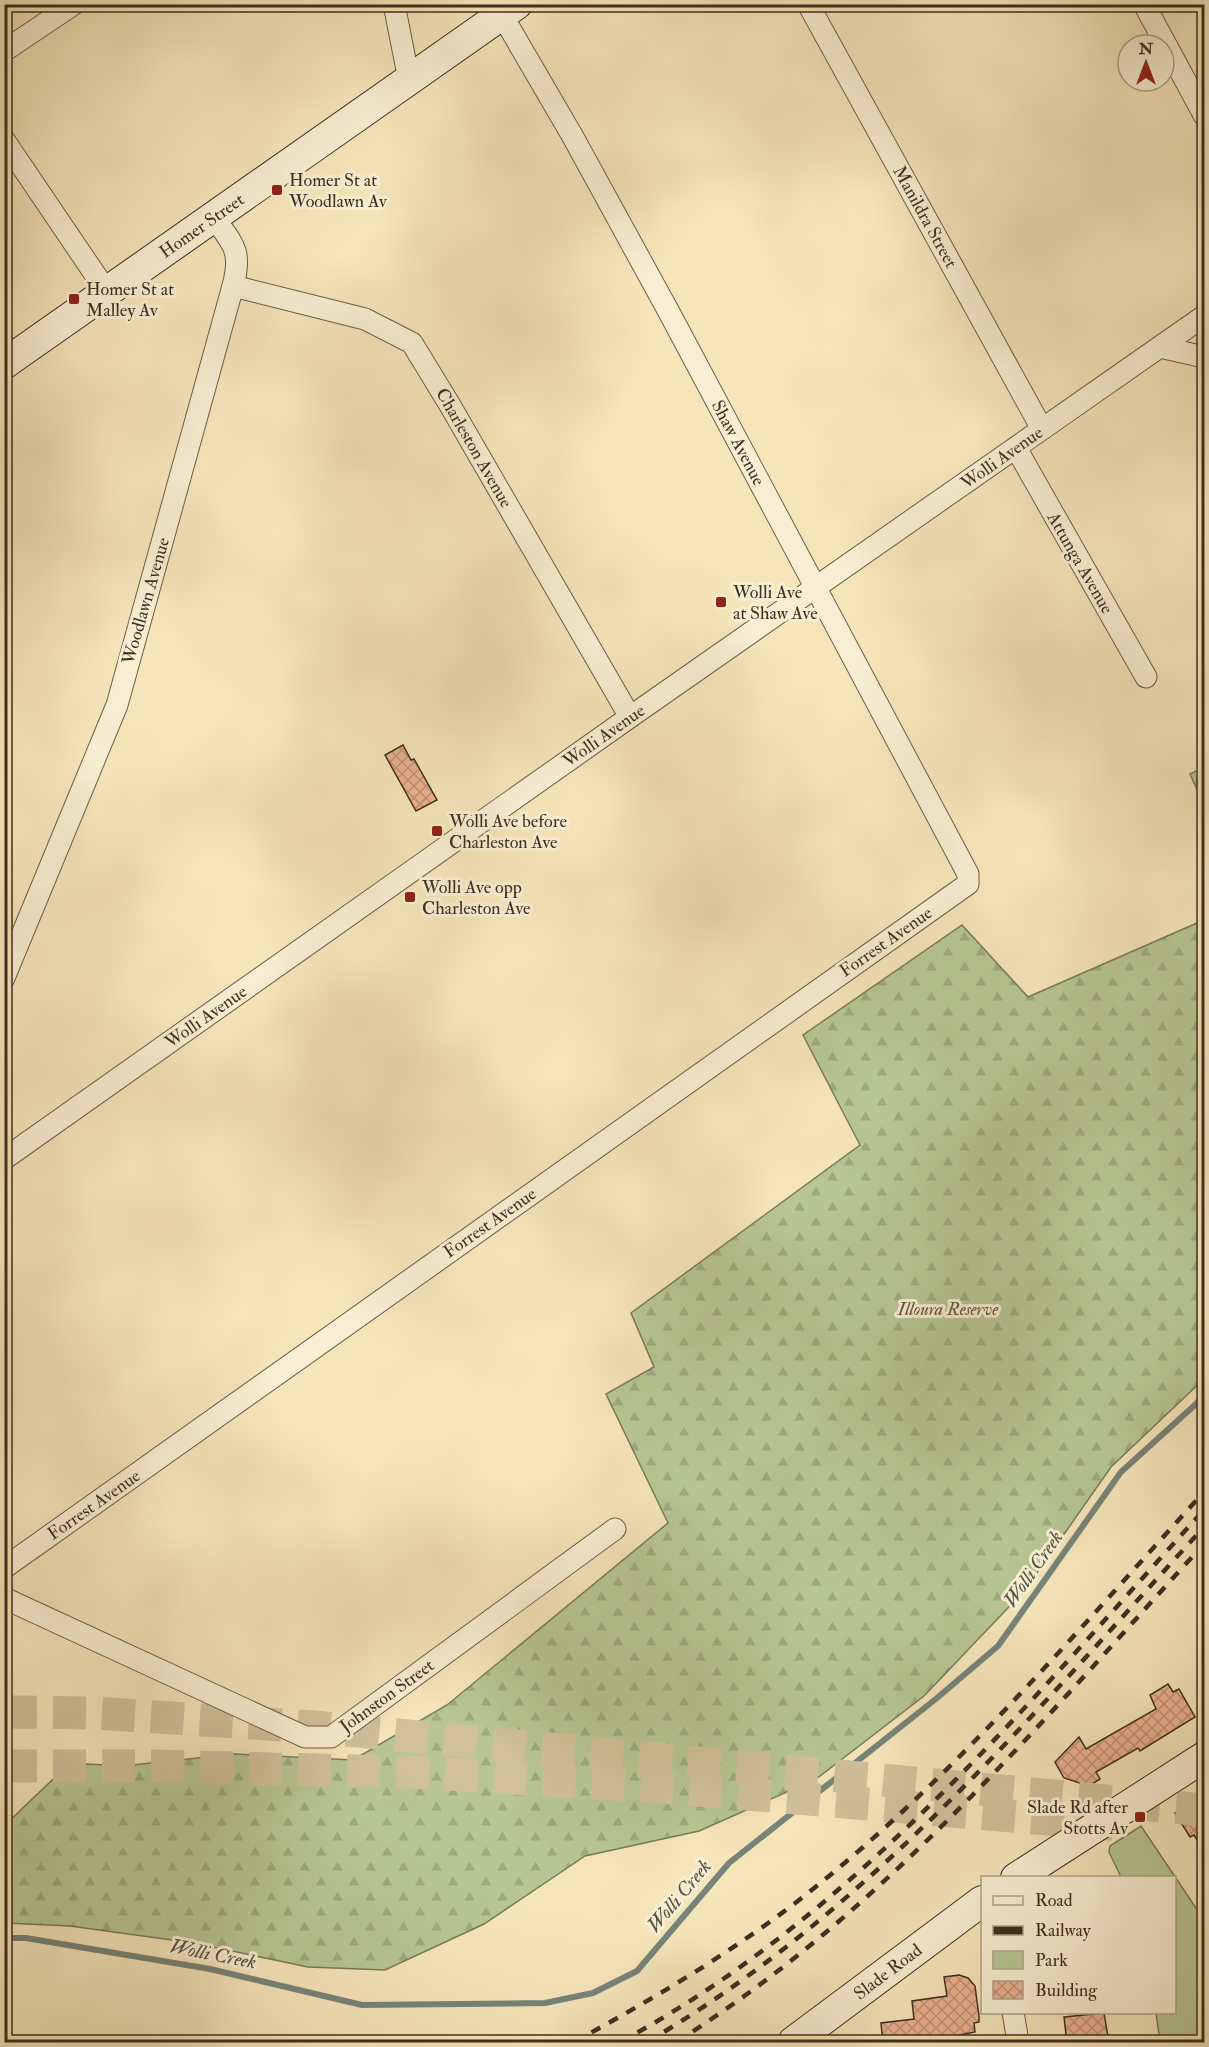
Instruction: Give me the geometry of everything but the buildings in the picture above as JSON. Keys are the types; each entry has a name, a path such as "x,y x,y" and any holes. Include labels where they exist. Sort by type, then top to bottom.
{"street":[{"path":"4,51 74,4"},
{"path":"394,4 409,80"},
{"name":"Manildra Street","path":"808,4 1042,429"},
{"path":"1144,4 1204,115"},
{"name":"Homer Street","path":"4,364 509,10"},
{"name":"Shaw Avenue","path":"509,10 573,137 968,874"},
{"path":"4,140 107,292"},
{"name":"Woodlawn Avenue","path":"4,978 117,705 234,286 238,256 233,244 214,218"},
{"name":"Charleston Avenue","path":"234,286 365,319 412,343 630,717"},
{"name":"Wolli Avenue","path":"4,1159 630,717 1204,316"},
{"path":"1160,347 1204,357"},
{"name":"Attunga Avenue","path":"1016,448 1146,677"},
{"name":"Forrest Avenue","path":"4,1568 968,884 968,874"},
{"name":"Johnston Street","path":"4,1598 305,1737 331,1737 615,1529"},
{"path":"1019,1876 1204,1757"},
{"name":"Slade Road","path":"793,2043 981,1902"},
{"path":"1013,2014 1018,2043"}],"green space":[{"path":"1204,767 1204,805 1190,774"},
{"name":"Illoura Reserve","path":"1204,920 1204,1379 1111,1467 1025,1590 924,1696 816,1779 699,1831 585,1856 484,1924 385,1970 308,1967 194,1943 70,1926 5,1923 5,1825 70,1763 123,1766 235,1754 353,1760 447,1705 668,1523 606,1394 654,1367 631,1313 860,1145 803,1035 962,925 1028,997"},
{"path":"1141,1826 1175,1876 1121,1876 1109,1852 1110,1846"},
{"path":"1176,1878 1204,1920 1204,2042 1160,2042 1156,2014 1176,2014"}],"waterway":[{"name":"Wolli Creek","path":"4,1938 26,1938 210,1969 362,2005 545,2003 593,1993 637,1971 729,1863 937,1698 998,1646 1121,1472 1196,1404 1204,1394"}],"tunnel":[{"path":"4,1712 94,1713 314,1727 1204,1810"},
{"path":"4,1766 153,1766 434,1773 687,1789 1119,1825"}],"railway":[{"path":"574,2042 720,1956 776,1918 858,1851 911,1804 1012,1703 1204,1492"},
{"path":"620,2042 705,1991 785,1933 861,1870 1004,1730 1204,1510"},
{"path":"647,2042 727,1991 803,1933 875,1872 1011,1738 1204,1527"},
{"path":"676,2042 751,1991 823,1935 891,1875 1020,1746 1204,1544"}],"place":[{"name":"Homer St at Woodlawn Av","path":"277,190"},
{"name":"Homer St at Malley Av","path":"74,299"},
{"name":"Wolli Ave at Shaw Ave","path":"721,602"},
{"name":"Wolli Ave before Charleston Ave","path":"437,831"},
{"name":"Wolli Ave opp Charleston Ave","path":"410,897"},
{"name":"Slade Rd after Stotts Av","path":"1140,1817"}]}
